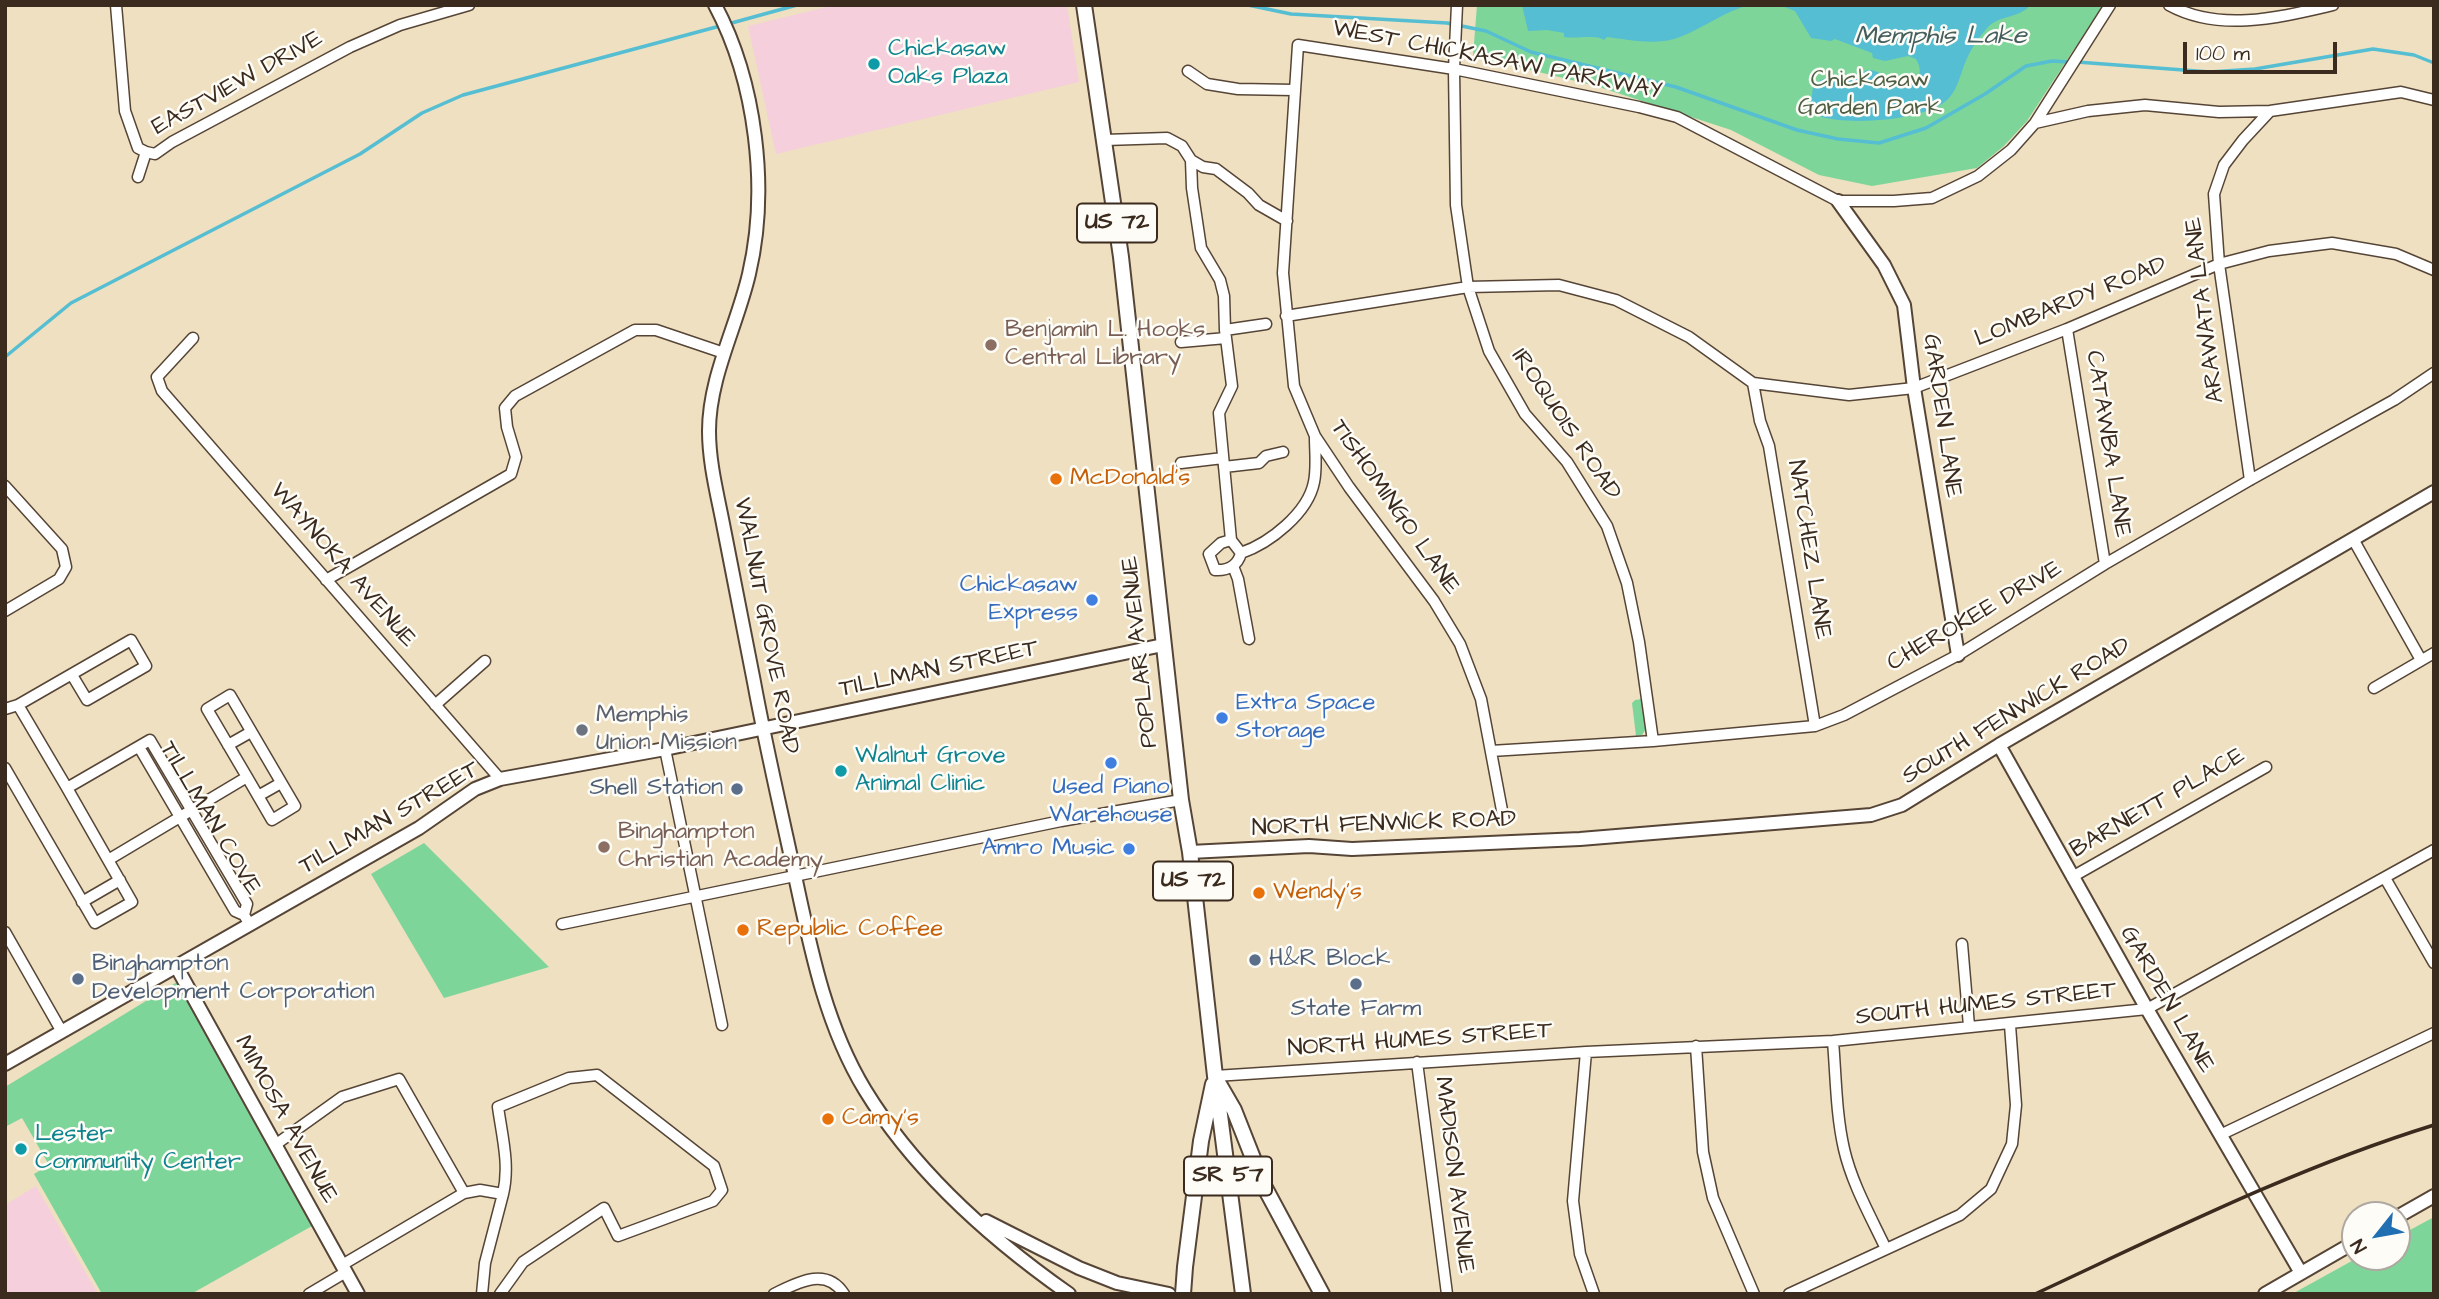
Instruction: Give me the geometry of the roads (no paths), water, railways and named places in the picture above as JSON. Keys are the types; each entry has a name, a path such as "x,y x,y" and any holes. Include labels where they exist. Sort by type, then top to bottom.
{"main road":[{"name":"POPLAR AVENUE","path":"1084,5 1121,257 1181,800 1190,852 1214,1076 1243,1294"},
{"name":"US 72","path":"1184,1294 1201,1141 1214,1076"},
{"name":"US 72","path":"1214,1076 1234,1110 1264,1186 1322,1294"}],"street":[{"path":"116,5 125,111 138,148 146,152 138,177"},
{"name":"EASTVIEW DRIVE","path":"146,152 155,154 172,142 350,47 400,25 469,5"},
{"name":"IROQUOIS ROAD","path":"1457,5 1454,69 1456,205 1468,287 1489,351 1525,414 1567,462 1607,526 1627,583 1639,642 1653,741"},
{"name":"WEST CHICKASAW PARKWAY","path":"1298,45 1454,69 1639,107 1677,117 1838,201 1894,201 1932,198 1978,176 2011,150 2035,123 2110,5"},
{"path":"2169,5 2177,10 2218,20 2266,20 2333,5"},
{"name":"WALNUT GROVE ROAD","path":"718,10 730,34 750,103 757,162 757,218 750,273 712,399 709,432 716,487 762,727 813,960 832,1021 865,1090 915,1159 1022,1261 1069,1294"},
{"name":"TISHOMINGO LANE","path":"1298,45 1283,273 1294,386 1315,436 1452,629 1478,688 1504,821"},
{"path":"1188,71 1207,84 1238,89 1294,90"},
{"path":"2035,123 2088,111 2145,105 2219,112 2270,111 2401,92 2434,100"},
{"name":"ARAWATA LANE","path":"2250,480 2219,264 2214,194 2224,165 2270,111"},
{"path":"1105,140 1167,138 1182,146 1191,160 1203,167 1216,169 1248,193 1259,205 1287,221"},
{"path":"1191,160 1192,188 1201,248 1220,280 1224,296 1232,387 1219,413 1231,540 1241,553"},
{"name":"GARDEN LANE","path":"1838,201 1884,265 1904,305 1914,388 1958,655"},
{"name":"LOMBARDY ROAD","path":"1286,316 1468,287 1559,285 1616,300 1689,337 1753,383 1849,396 1914,388 2067,329 2219,264 2269,251 2332,243 2396,254 2434,270"},
{"path":"1181,342 1266,324"},
{"name":"CATAWBA LANE","path":"2067,329 2105,565"},
{"path":"326,580 511,474 516,457 507,427 505,408 515,396 635,330 656,330 724,354"},
{"name":"WAYNOKA AVENUE","path":"193,338 157,377 162,391 500,779"},
{"name":"CHEROKEE DRIVE","path":"1491,751 1653,741 1815,726 1844,715 1958,655 2250,480 2394,401 2434,373"},
{"name":"NATCHEZ LANE","path":"1753,383 1760,421 1769,446 1815,726"},
{"path":"1241,553 1259,547 1298,514 1314,483 1315,436"},
{"path":"1181,463 1259,463 1266,456 1283,452"},
{"path":"5,486 62,549 66,567 59,579 5,611"},
{"name":"SOUTH FENWICK ROAD","path":"1580,839 1871,815 1902,805 1999,745 2434,492"},
{"path":"2354,539 2421,660"},
{"path":"1231,540 1220,543 1209,554 1215,569 1223,570 1233,566 1241,553"},
{"path":"1233,566 1238,579 1249,639"},
{"path":"5,709 18,705 72,676 131,640 146,666 87,700 72,676"},
{"name":"TILLMAN STREET","path":"5,1064 176,966 246,919 419,828 475,789 500,779 665,749 1163,645"},
{"path":"2374,688 2434,653"},
{"path":"435,705 485,661"},
{"path":"230,695 251,732 295,806 272,820 207,709 230,695"},
{"path":"5,768 95,923 132,902 18,705"},
{"path":"228,745 251,732"},
{"name":"TILLMAN COVE","path":"150,740 247,904 246,919 235,911 139,747 150,740"},
{"name":"GARDEN LANE","path":"1999,745 2147,1009 2301,1273"},
{"path":"67,788 139,747"},
{"path":"665,749 722,1025"},
{"name":"BARNETT PLACE","path":"2072,877 2266,767"},
{"path":"108,860 247,777"},
{"path":"258,796 281,783"},
{"path":"562,924 794,874 1181,800"},
{"name":"NORTH FENWICK ROAD","path":"1190,852 1309,846 1352,849 1580,839"},
{"path":"197,847 209,840"},
{"name":"SOUTH HUMES STREET","path":"1628,1050 1833,1041 1969,1026 2011,1025 2147,1009 2434,850"},
{"path":"2385,878 2434,963"},
{"path":"82,902 120,880"},
{"path":"5,932 62,1032"},
{"path":"1962,944 1969,1026"},
{"name":"MIMOSA AVENUE","path":"176,966 358,1294"},
{"path":"1789,1294 1960,1215 1990,1189 2012,1144 2016,1105 2011,1025"},
{"path":"2220,1135 2434,1032"},
{"path":"1833,1041 1838,1116 1844,1151 1859,1192 1886,1249"},
{"path":"1696,1046 1703,1152 1713,1198 1754,1294"},
{"name":"NORTH HUMES STREET","path":"1214,1076 1628,1050"},
{"path":"1587,1052 1573,1201 1580,1254 1594,1294"},
{"name":"MADISON AVENUE","path":"1417,1062 1447,1294"},
{"path":"482,1294 485,1263 507,1179 498,1107 569,1078 597,1075 714,1166 722,1190 713,1201 618,1236 604,1208 523,1262 500,1294"},
{"path":"275,1145 342,1097 399,1079 464,1194"},
{"path":"309,1294 464,1194 480,1190 503,1194"},
{"path":"2411,1209 2434,1196"},
{"name":"WALNUT GROVE ROAD","path":"971,1214 1079,1268 1117,1283 1170,1294"},
{"path":"2265,1294 2341,1250"},
{"path":"774,1294 805,1279 824,1279 841,1289"}],"water":[{"path":"1522,5 1750,5 1731,11 1680,37 1653,42 1607,37 1604,40 1596,37 1564,37 1564,33 1547,30 1528,31"},
{"name":"Memphis Lake","path":"1779,5 2030,5 1988,27 1969,53 1957,86 1939,106 1906,116 1848,121 1819,116 1811,103 1813,86 1828,78 1854,80 1868,70 1880,73 1899,84 1911,85 1920,73 1916,59 1908,56 1885,61 1835,39 1831,41 1811,38 1795,11"}],"waterway":[{"path":"728,24 797,5"},
{"path":"1248,5 1291,14 1447,23 1486,31 1531,52 1676,87 1797,130 1838,139 1879,143 1926,128 1985,94 2026,66 2052,61 2070,62"},
{"path":"5,357 71,303 360,154 422,113 463,95 720,26"},
{"path":"2077,62 2210,72 2255,69 2373,49 2414,55 2434,63"}],"railway":[{"path":"2035,1294 2281,1181 2434,1125"}],"place":[{"name":"Chickasaw Oaks Plaza","path":"874,64"},
{"name":"Benjamin L. Hooks Central Library","path":"991,345"},
{"name":"McDonald's","path":"1056,479"},
{"name":"Chickasaw Express","path":"1092,600"},
{"name":"Extra Space Storage","path":"1222,718"},
{"name":"Memphis Union Mission","path":"582,730"},
{"name":"Used Piano Warehouse","path":"1111,763"},
{"name":"Walnut Grove Animal Clinic","path":"841,771"},
{"name":"Shell Station","path":"737,789"},
{"name":"Binghampton Christian Academy","path":"604,847"},
{"name":"Amro Music","path":"1129,849"},
{"name":"Wendy's","path":"1259,893"},
{"name":"Republic Coffee","path":"743,930"},
{"name":"H&R Block","path":"1255,960"},
{"name":"Binghampton Development Corporation","path":"78,979"},
{"name":"State Farm","path":"1356,984"},
{"name":"Camy's","path":"828,1119"},
{"name":"Lester Community Center","path":"21,1149"}],"park label":[{"name":"Chickasaw Garden Park","path":"1870,95"}]}
